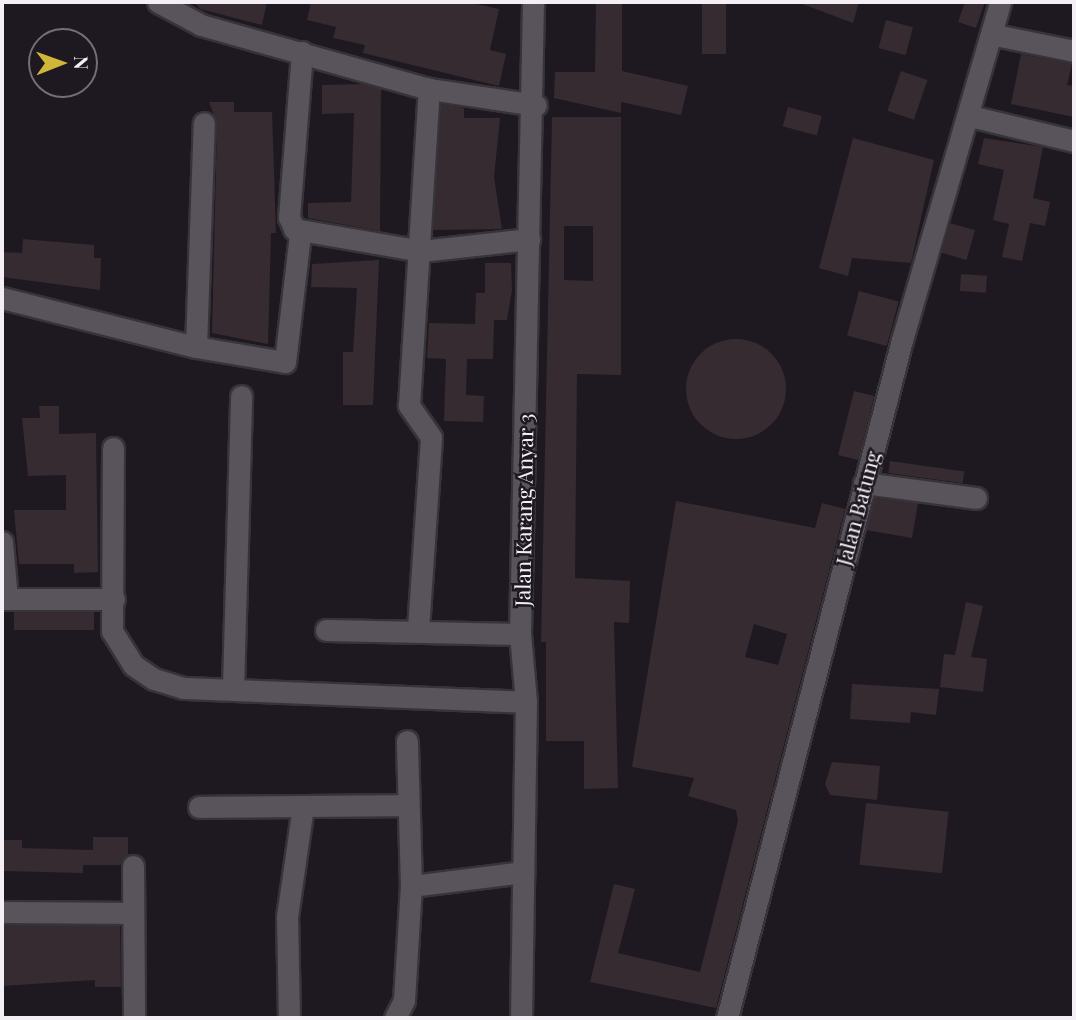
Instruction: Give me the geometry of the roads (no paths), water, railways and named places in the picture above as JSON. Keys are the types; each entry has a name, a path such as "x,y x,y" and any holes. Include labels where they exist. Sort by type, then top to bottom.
{"street":[{"path":"158,2 201,25 429,89 536,105"},
{"name":"Jalan Karang Anyar 3","path":"521,1018 526,702 520,634 529,239 536,105 533,2"},
{"name":"Jalan Batung","path":"727,1018 864,483 995,35 1000,2"},
{"path":"995,35 1074,51"},
{"path":"2,298 196,347 285,362 290,356 300,234 289,217 302,52"},
{"path":"418,629 431,437 409,405 421,251 429,89"},
{"path":"970,116 1074,141"},
{"path":"196,347 204,123"},
{"path":"300,234 421,251 529,239"},
{"path":"233,688 241,396"},
{"path":"113,448 112,631 133,665 183,688 526,702"},
{"path":"864,483 976,498"},
{"path":"2,542 4,599 114,599"},
{"path":"326,630 418,629 520,634"},
{"path":"395,1018 404,1000 411,886 407,741"},
{"path":"199,807 408,805"},
{"path":"289,1018 288,917 303,806"},
{"path":"133,866 134,1018"},
{"path":"411,886 523,873"},
{"path":"2,912 132,913"}]}
